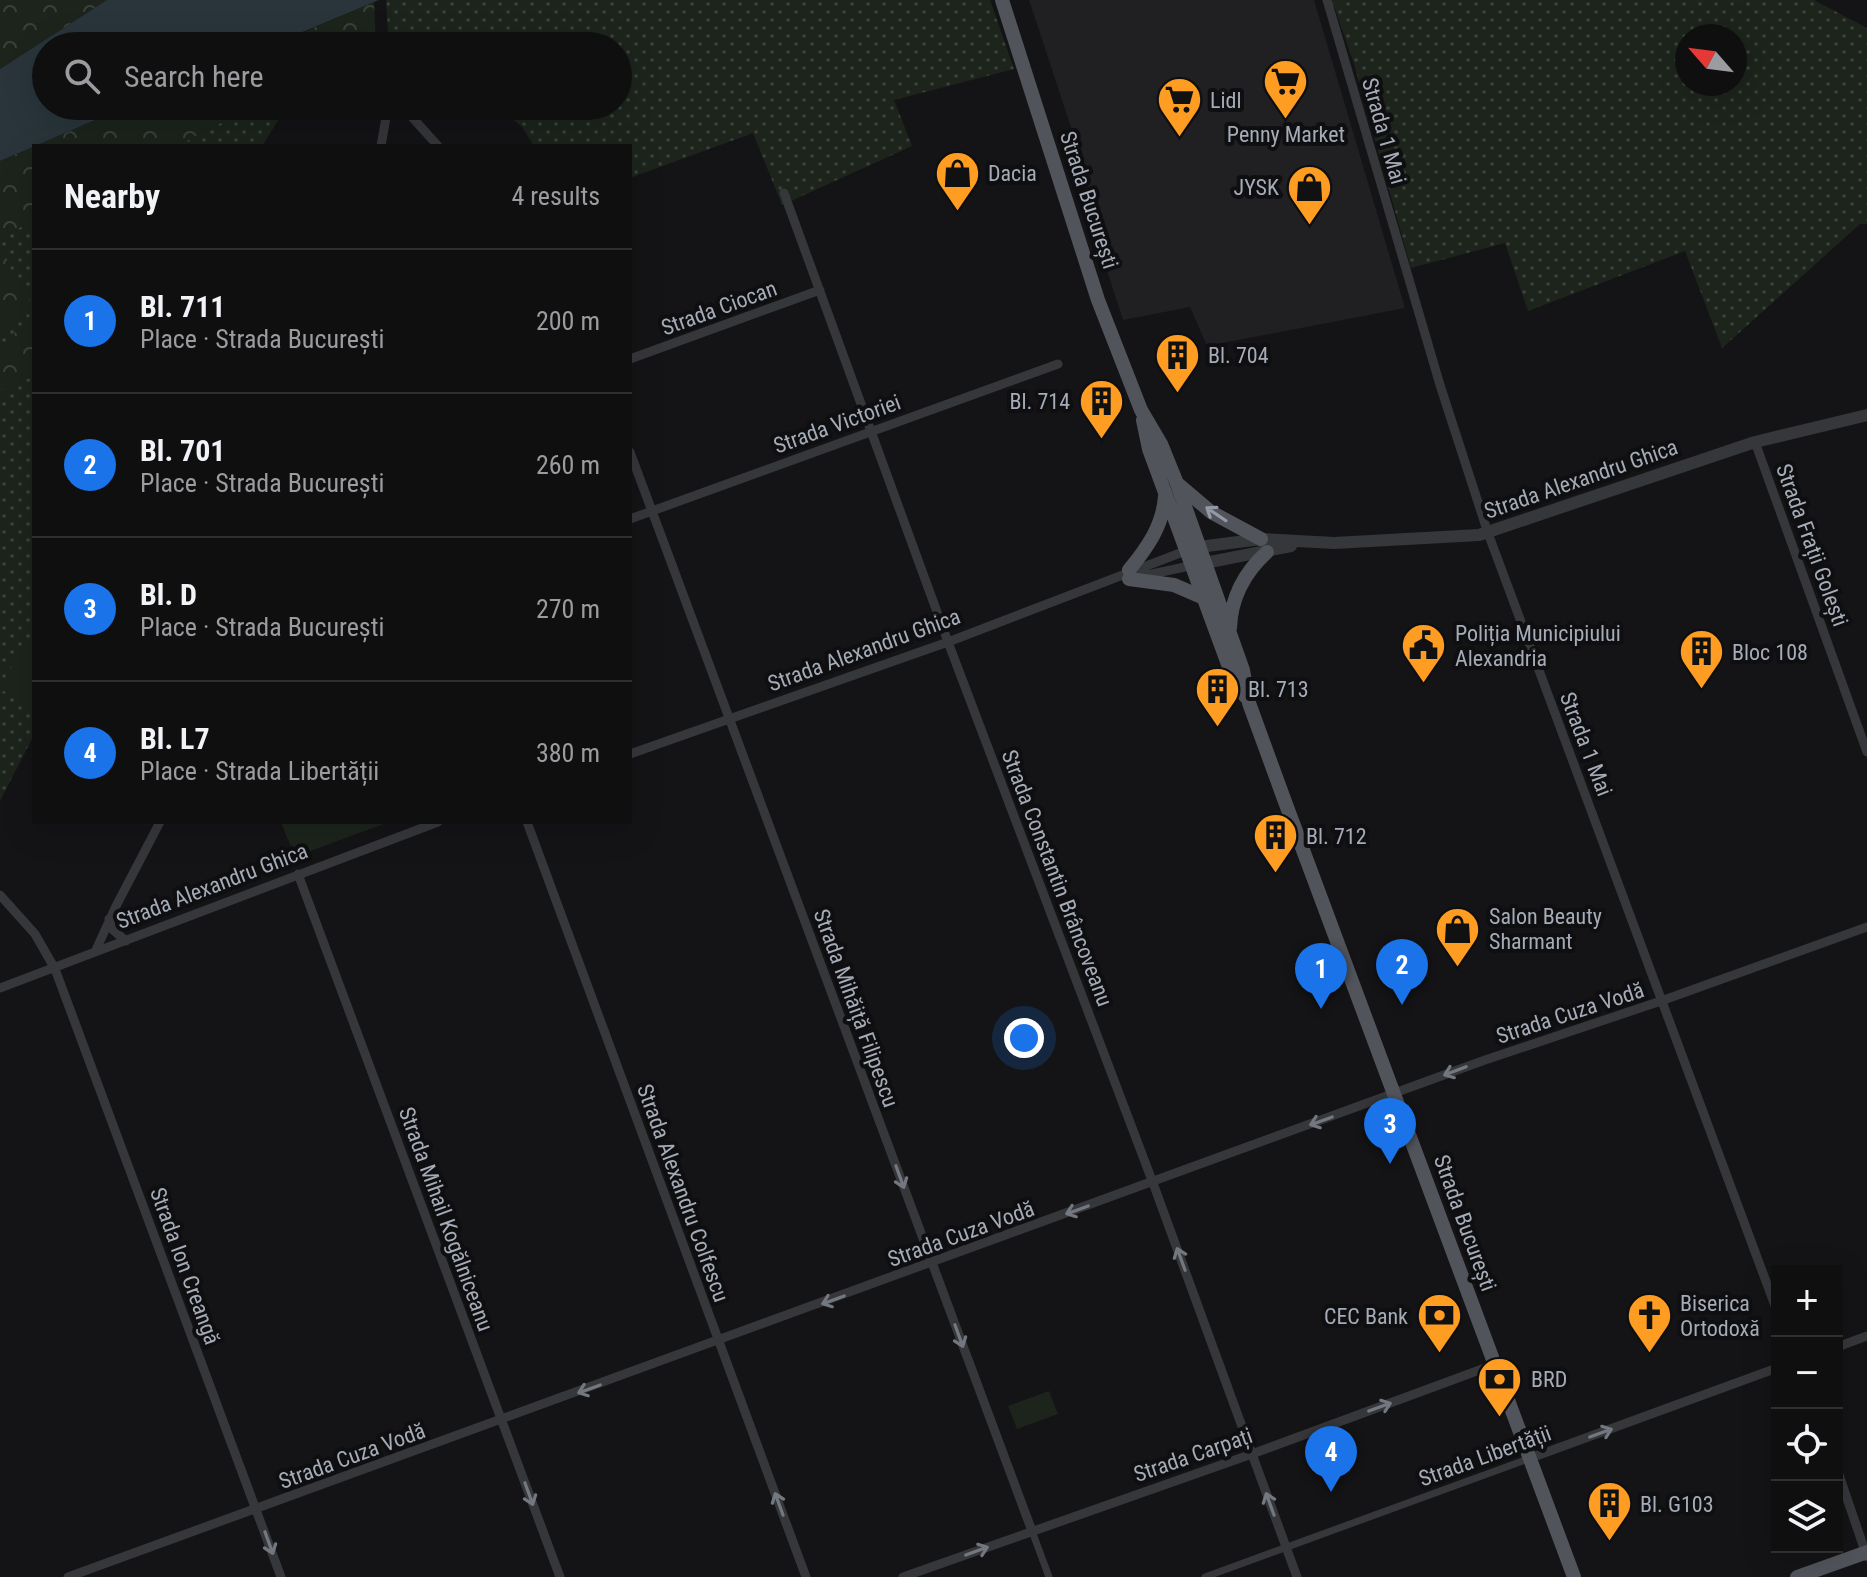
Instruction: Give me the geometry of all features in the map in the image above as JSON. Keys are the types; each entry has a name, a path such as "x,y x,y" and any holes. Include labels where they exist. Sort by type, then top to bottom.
{"main road":[{"name":"Strada București","path":"1002,0 1098,300 1141,410 1149,449 1171,487 1199,564 1230,633 1243,670 1249,703 1574,1577"},
{"path":"1204,598 1184,588 1129,575 1159,525 1171,487 1264,546 1236,595 1230,633"},
{"name":"Strada București","path":"1199,564 1204,598 1232,675 1249,703"},
{"path":"1797,1577 1866,1554"}],"street":[{"name":"Strada 1 Mai","path":"1327,0 1440,385 1488,533 1771,1295"},
{"path":"381,144 386,120"},
{"path":"415,120 436,144"},
{"name":"Strada Constantin Brâncoveanu","path":"784,193 1297,1577"},
{"name":"Strada Ciocan","path":"632,358 820,290"},
{"name":"Strada Victoriei","path":"632,518 1058,364"},
{"name":"Strada Alexandru Ghica","path":"1129,575 1193,548 1370,542 1488,533 1755,442 1867,415"},
{"name":"Strada Frații Golești","path":"1755,442 1867,752"},
{"name":"Strada Mihăiță Filipescu","path":"632,457 1049,1577"},
{"name":"Strada Alexandru Ghica","path":"632,753 948,642 1111,580 1199,564 1264,546"},
{"path":"95,952 159,824"},
{"name":"Strada Alexandru Ghica","path":"0,988 433,824"},
{"name":"Strada Alexandru Colfescu","path":"528,824 806,1577"},
{"name":"Strada Mihail Kogălniceanu","path":"298,874 560,1577"},
{"name":"Strada Ion Creangă","path":"0,895 35,934 55,969 281,1577"},
{"path":"109,919 112,929 126,941"},
{"name":"Strada Cuza Vodă","path":"68,1577 1503,1054 1867,927"},
{"path":"1843,1345 1867,1336"},
{"name":"Strada Carpați","path":"903,1577 1493,1365"},
{"name":"Strada Libertății","path":"1205,1577 1771,1370"},
{"path":"1841,1481 1866,1554"}],"shaded area":[{"path":"107,0 379,0 302,32 57,32"},
{"path":"1029,0 1314,0 1405,308 1207,346 1190,307 1123,320 1094,230 1072,130"},
{"path":"32,48 32,120 95,120 40,144 32,144 32,147 0,161 0,69"}],"green space":[{"path":"0,0 107,0 57,32 32,32 32,48 0,69"},
{"path":"386,0 990,0 1014,69 894,100 912,146 782,205 753,133 632,177 632,144 533,144 514,120 632,120 632,32 388,32"},
{"path":"1332,0 1814,0 1867,28 1867,224 1860,224 1722,348 1685,251 1528,311 1505,243 1411,268 1354,64"},
{"path":"374,2 375,32 304,32"},
{"path":"96,120 226,120 181,144 40,144"},
{"path":"226,120 278,120 263,144 181,144"},
{"path":"32,147 32,221 0,238 0,161"},
{"path":"32,221 32,739 0,801 0,238"},
{"path":"0,257 6,257 18,285 30,300 0,336"},
{"path":"32,313 32,377 4,390 0,386 0,350"},
{"path":"24,642 32,645 32,706 0,689"},
{"path":"282,824 384,824 305,853 290,845"},
{"path":"1049,1391 1058,1414 1017,1429 1008,1406"}],"place":[{"name":"Penny Market","path":"1286,120"},
{"name":"Lidl","path":"1179,139"},
{"name":"Dacia","path":"957,212"},
{"name":"JYSK","path":"1310,226"},
{"name":"Bl. 704","path":"1177,394"},
{"name":"Bl. 714","path":"1101,440"},
{"name":"Poliția Municipiului Alexandria","path":"1424,685"},
{"name":"Bloc 108","path":"1701,691"},
{"name":"Bl. 713","path":"1217,728"},
{"name":"Bl. 712","path":"1275,875"},
{"name":"Salon Beauty Sharmant","path":"1458,968"},
{"name":"Bl. 701","path":"1402,1005"},
{"name":"Bl. 711","path":"1321,1009"},
{"name":"Bl. D","path":"1390,1164"},
{"name":"CEC Bank","path":"1439,1355"},
{"name":"Biserica Ortodoxă","path":"1649,1355"},
{"name":"BRD","path":"1500,1418"},
{"name":"Bl. L7","path":"1331,1492"},
{"name":"Bl. G103","path":"1609,1543"}]}
